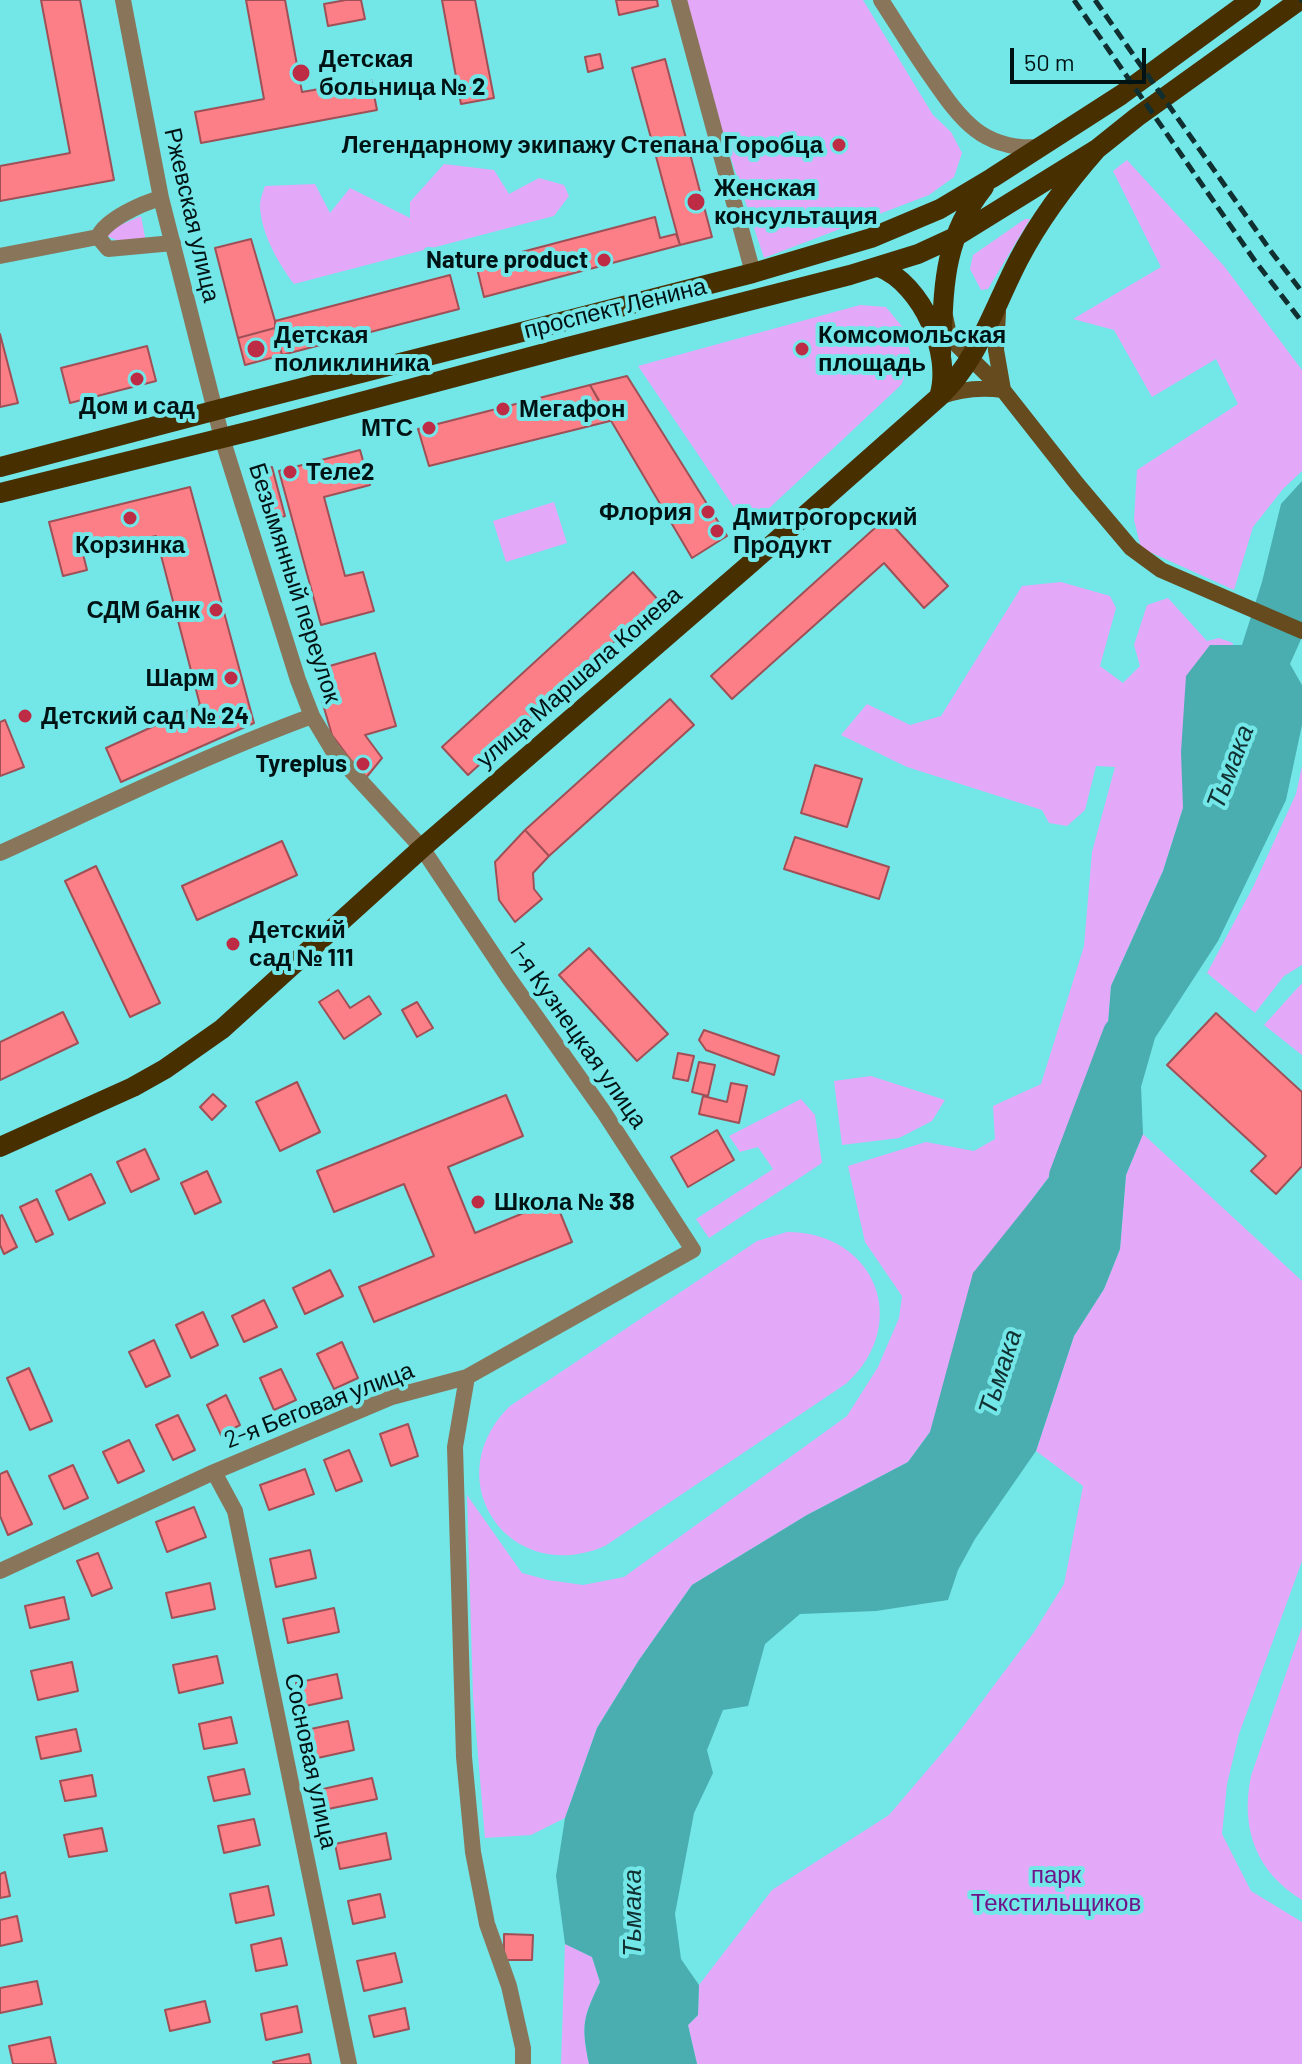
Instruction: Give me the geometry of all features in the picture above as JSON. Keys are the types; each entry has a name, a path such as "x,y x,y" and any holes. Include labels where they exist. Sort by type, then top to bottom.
{"main road":[{"name":"проспект Ленина","path":"0,467 753,273 888,232 940,209 992,178 1121,95 1251,0"},
{"name":"проспект Ленина","path":"0,493 879,267 918,254 955,237 1097,149 1300,0"},
{"name":"улица Маршала Конева","path":"0,1147 133,1087 222,1029 422,848 939,397 971,360 1020,257 1047,212 1097,149"},
{"path":"992,178 971,205 955,237 946,269 941,355 943,376 939,397 966,389 1003,390"},
{"path":"879,267 895,275 906,287 928,319 941,355"},
{"path":"906,287 943,301"},
{"path":"1000,296 996,350 1003,390"},
{"path":"943,301 948,330 958,346 1003,390 1131,548 1161,570 1302,631"}],"street":[{"name":"Ржевская улица","path":"123,0 161,198 222,438"},
{"path":"679,0 753,273"},
{"path":"881,0 963,120 996,142 1022,148 1040,147"},
{"path":"98,237 102,228 145,203 161,198"},
{"path":"98,237 108,249 173,243"},
{"path":"0,256 98,237"},
{"name":"Безымянный переулок","path":"222,438 312,716 333,751 422,848"},
{"path":"0,853 118,798 312,716"},
{"name":"1-я Кузнецкая улица","path":"422,848 603,1111 693,1250"},
{"name":"2-я Беговая улица","path":"0,1571 214,1472 392,1397 467,1377 693,1250"},
{"path":"467,1377 455,1447 464,1757 473,1852 487,1924 509,1986 523,2048 523,2064"},
{"name":"Сосновая улица","path":"214,1472 235,1511 349,2064"}],"green space":[{"path":"685,0 863,0 933,115 951,132 962,153 954,177 929,195 764,258 714,107"},
{"path":"1127,160 1224,266 1302,370 1302,471 1283,489 1253,527 1234,590 1141,548 1134,520 1137,470 1238,404 1216,359 1152,397 1114,330 1073,319 1161,267 1113,171"},
{"path":"444,164 494,170 509,194 539,178 564,185 569,196 554,216 294,284 276,257 263,227 260,206 265,186 315,184 330,213 350,188 410,218 410,202"},
{"path":"141,216 146,242 119,241 107,236 116,227"},
{"path":"1025,219 1030,219 988,289 981,290 970,269 973,255"},
{"path":"860,305 886,307 904,329 912,360 901,385 748,528 638,366"},
{"path":"554,502 567,543 506,562 493,521"},
{"path":"1061,582 1110,596 1116,608 1100,666 1123,683 1140,666 1134,645 1147,605 1168,598 1207,641 1219,638 1233,643 1204,785 1183,808 1163,871 1111,986 1104,1075 1081,1135 1030,1202 930,1432 908,1462 807,1515 692,1585 639,1660 597,1728 565,1818 531,1835 485,1838 473,1696 467,1495 522,1573 583,1585 624,1577 847,1416 878,1367 899,1318 902,1296 865,1242 848,1166 926,1142 974,1151 995,1139 993,1106 1041,1084 1084,946 1092,852 1115,767 1096,766 1085,810 1067,826 1049,823 1042,810 907,767 841,735 867,704 910,725 941,716 1022,586"},
{"path":"1302,766 1302,965 1284,976 1255,1013 1207,973 1253,887 1296,794"},
{"path":"1302,983 1302,1055 1264,1025"},
{"path":"871,1076 945,1100 932,1121 899,1138 842,1145 834,1081"},
{"path":"801,1099 815,1115 822,1163 709,1238 696,1219 773,1169 758,1147 740,1152 729,1136"},
{"name":"парк Текстильщиков","path":"1143,1134 1302,1281 1302,1561 1239,1734 1227,1784 1222,1834 1251,1891 1302,1922 1302,2064 697,2064 688,2025 698,2015 699,1985 772,1890 889,1815 953,1740 1034,1632 1064,1584 1083,1486 1036,1451 1074,1336 1104,1289 1120,1249 1126,1175"},
{"path":"787,1232 818,1236 843,1247 862,1264 874,1285 880,1309 877,1334 867,1359 847,1383 605,1546 570,1555 539,1552 513,1539 493,1519 482,1493 480,1465 489,1435 510,1406 757,1241"},
{"path":"1302,1627 1302,1900 1273,1876 1255,1847 1250,1831 1248,1795 1251,1776"},
{"path":"565,1944 592,1957 600,1982 585,2022 589,2064 561,2064"}],"water":[{"path":"1302,481 1302,637 1290,664 1302,685 1302,725 1286,800 1218,941 1155,1038 1141,1087 1143,1134 1126,1175 1120,1249 1104,1289 1074,1336 1036,1451 975,1539 958,1570 948,1600 876,1611 800,1614 765,1644 748,1706 723,1710 707,1750 713,1773 694,1813 675,1914 681,1959 699,1985 698,2015 688,2025 697,2064 589,2064 585,2022 600,1982 592,1957 565,1944 556,1876 565,1818 597,1728 639,1660 692,1585 807,1515 908,1462 930,1432 973,1273 1081,1135 1104,1075 1111,986 1163,871 1183,808 1181,752 1186,676 1210,645 1242,645 1262,582 1281,504"}],"building":[{"path":"41,0 80,0 114,180 0,201 0,166 70,153"},
{"path":"246,0 285,0 302,92 371,80 377,110 201,143 195,112 264,99"},
{"path":"361,0 365,19 328,26 324,4"},
{"path":"442,0 475,0 494,98 461,104"},
{"path":"616,0 657,0 658,6 619,15"},
{"path":"600,54 603,68 588,72 585,57"},
{"path":"665,59 712,237 680,245 632,68"},
{"path":"655,217 660,238 676,234 680,245 484,297 476,264"},
{"path":"251,239 275,328 238,338 215,248"},
{"path":"450,275 459,309 282,355 275,321"},
{"path":"275,328 282,355 245,365 238,338"},
{"path":"0,334 18,403 0,407"},
{"path":"147,346 156,381 70,403 61,368"},
{"path":"627,376 727,536 692,558 590,385"},
{"path":"590,385 610,421 429,466 418,429"},
{"path":"360,450 370,485 324,497 345,576 363,572 374,611 321,625 279,471"},
{"path":"272,467 285,516 265,522 251,473"},
{"path":"190,487 254,723 121,782 106,748 200,705 156,536 83,554 87,570 63,576 49,522"},
{"path":"886,518 948,586 924,608 884,563 732,699 711,676"},
{"path":"633,572 659,601 468,775 442,747"},
{"path":"375,653 396,726 365,735 382,758 365,779 332,735 322,701 335,698 326,667"},
{"path":"670,699 694,725 549,856 525,830"},
{"path":"5,720 24,767 0,776 0,722"},
{"path":"815,765 862,779 847,827 801,813"},
{"path":"525,830 549,856 533,873 534,889 542,899 515,922 499,900 495,862"},
{"path":"795,837 889,867 879,899 784,869"},
{"path":"282,841 297,875 197,920 182,886"},
{"path":"96,866 160,1003 130,1017 65,881"},
{"path":"589,948 668,1034 637,1061 559,975"},
{"path":"338,990 350,1008 369,996 381,1014 344,1039 319,1002"},
{"path":"417,1002 433,1028 417,1037 402,1010"},
{"path":"63,1012 78,1043 0,1080 0,1042"},
{"path":"1216,1013 1302,1092 1302,1166 1276,1194 1251,1171 1266,1156 1167,1065"},
{"path":"704,1030 779,1056 774,1075 706,1050 699,1040"},
{"path":"678,1053 694,1056 688,1081 673,1078"},
{"path":"699,1062 715,1065 708,1096 692,1092"},
{"path":"297,1082 320,1132 280,1151 256,1102"},
{"path":"731,1083 747,1086 739,1123 699,1114 703,1096 727,1102"},
{"path":"213,1094 226,1106 212,1120 200,1107"},
{"path":"506,1095 523,1136 448,1167 475,1233 555,1200 572,1242 374,1322 359,1287 434,1256 404,1184 334,1212 317,1171"},
{"path":"717,1130 734,1160 688,1187 671,1157"},
{"path":"145,1149 159,1179 131,1192 117,1162"},
{"path":"207,1171 221,1202 195,1214 181,1183"},
{"path":"91,1174 105,1203 69,1220 56,1191"},
{"path":"37,1199 53,1234 36,1242 20,1207"},
{"path":"2,1215 17,1247 4,1254 0,1245"},
{"path":"330,1270 343,1296 305,1314 293,1288"},
{"path":"264,1300 277,1327 244,1342 232,1316"},
{"path":"203,1312 218,1345 191,1358 176,1325"},
{"path":"154,1340 170,1376 146,1387 129,1352"},
{"path":"342,1342 358,1378 334,1389 317,1354"},
{"path":"29,1368 52,1421 30,1430 7,1378"},
{"path":"281,1369 296,1400 274,1410 260,1378"},
{"path":"226,1395 240,1425 221,1435 207,1405"},
{"path":"178,1415 195,1450 173,1460 156,1425"},
{"path":"408,1424 418,1456 391,1466 380,1434"},
{"path":"129,1440 144,1471 118,1483 103,1452"},
{"path":"349,1450 362,1481 336,1491 324,1460"},
{"path":"73,1465 88,1498 64,1509 49,1476"},
{"path":"305,1469 314,1494 269,1510 260,1485"},
{"path":"7,1471 32,1524 8,1535 0,1516 0,1474"},
{"path":"194,1507 206,1537 167,1552 156,1522"},
{"path":"310,1550 316,1578 276,1587 270,1559"},
{"path":"98,1553 112,1588 92,1596 77,1561"},
{"path":"210,1583 215,1609 172,1618 166,1593"},
{"path":"64,1597 69,1619 30,1628 25,1606"},
{"path":"334,1608 339,1632 288,1643 283,1619"},
{"path":"217,1656 223,1683 179,1693 173,1665"},
{"path":"72,1662 78,1691 38,1700 31,1671"},
{"path":"337,1674 342,1698 301,1707 296,1683"},
{"path":"231,1717 237,1743 204,1749 199,1724"},
{"path":"348,1721 354,1750 313,1759 306,1730"},
{"path":"76,1729 81,1751 41,1759 36,1737"},
{"path":"244,1769 250,1794 214,1801 208,1777"},
{"path":"92,1775 96,1796 65,1801 60,1781"},
{"path":"372,1778 377,1799 328,1809 323,1789"},
{"path":"254,1819 260,1845 224,1853 218,1826"},
{"path":"102,1828 107,1851 69,1857 64,1835"},
{"path":"386,1833 391,1859 340,1869 335,1844"},
{"path":"5,1872 10,1896 0,1898 0,1874"},
{"path":"268,1886 274,1915 236,1923 230,1894"},
{"path":"380,1894 385,1917 353,1924 348,1901"},
{"path":"17,1916 22,1941 0,1946 0,1920"},
{"path":"504,1934 533,1935 532,1960 504,1960"},
{"path":"281,1938 287,1965 256,1971 251,1945"},
{"path":"395,1953 402,1982 364,1991 357,1961"},
{"path":"37,1981 42,2004 0,2013 0,1988"},
{"path":"205,2001 210,2022 170,2031 165,2010"},
{"path":"297,2006 302,2032 266,2040 261,2014"},
{"path":"405,2008 409,2029 374,2037 369,2016"},
{"path":"50,2037 56,2064 13,2064 9,2046"},
{"path":"309,2054 311,2064 273,2062"}],"waterway":[{"name":"Тьмака","path":"1065,1176 1119,1033"}],"railway":[{"path":"1074,0 1255,261 1302,322"},
{"path":"1095,0 1302,292"}],"place":[{"name":"Детская больница № 2","path":"301,73"},
{"name":"Легендарному экипажу Степана Горобца","path":"839,145"},
{"name":"Женская консультация","path":"696,202"},
{"name":"Nature product","path":"604,260"},
{"name":"Детская поликлиника","path":"256,349"},
{"name":"Комсомольская площадь","path":"802,349"},
{"name":"Дом и сад","path":"137,379"},
{"name":"Мегафон","path":"503,409"},
{"name":"МТС","path":"429,428"},
{"name":"Теле2","path":"290,472"},
{"name":"Флория","path":"708,512"},
{"name":"Корзинка","path":"130,518"},
{"name":"Дмитрогорский Продукт","path":"717,531"},
{"name":"СДМ банк","path":"216,610"},
{"name":"Шарм","path":"231,678"},
{"name":"Детский сад № 24","path":"25,716"},
{"name":"Tyreplus","path":"363,764"},
{"name":"Детский сад № 111","path":"233,944"},
{"name":"Школа № 38","path":"478,1202"}]}
